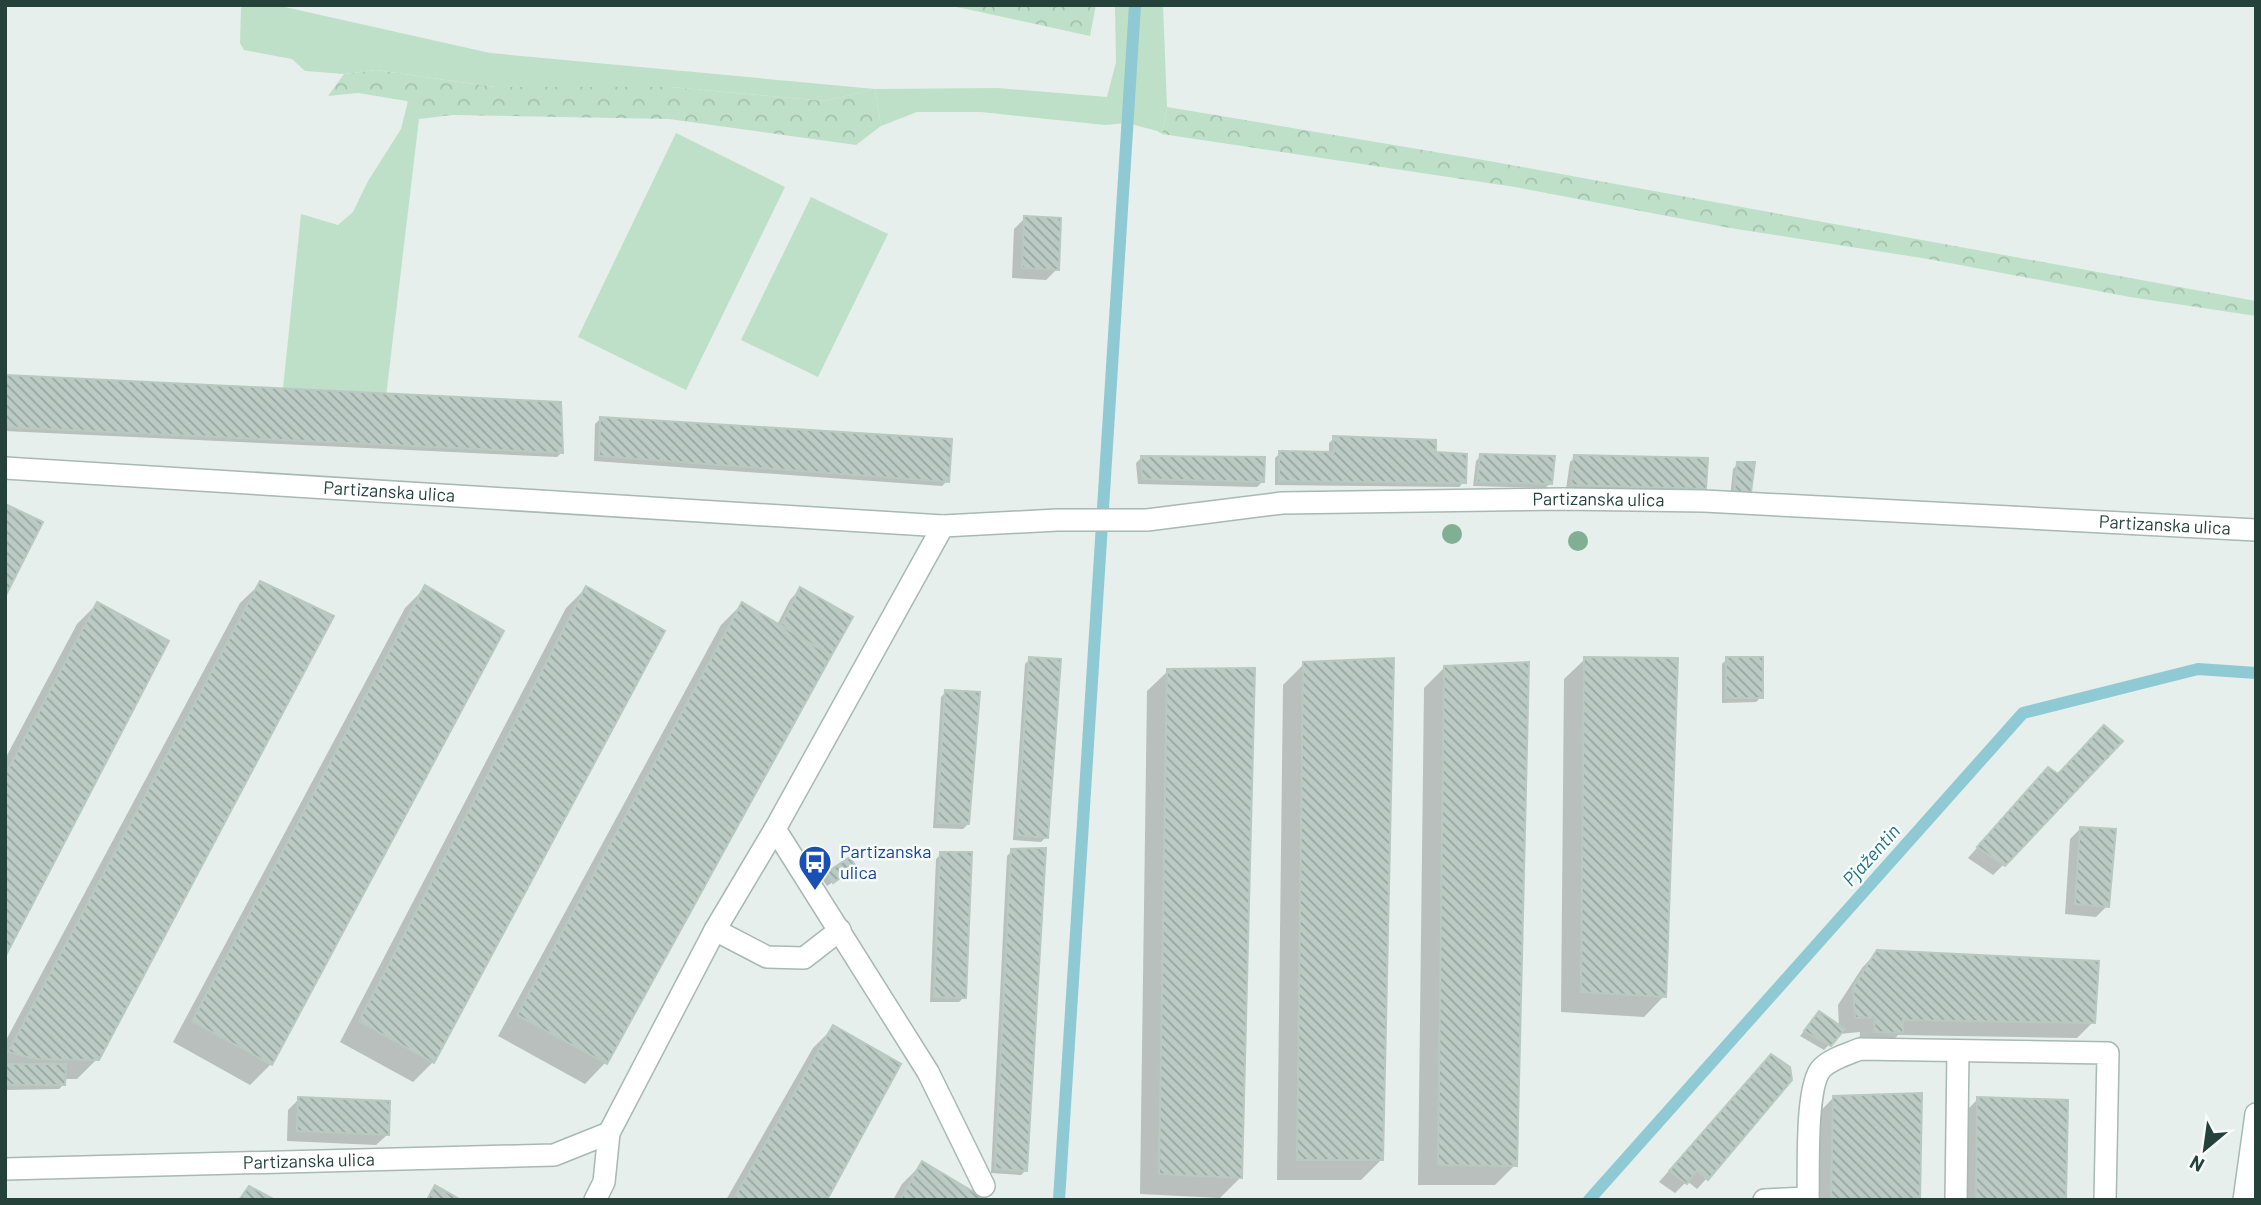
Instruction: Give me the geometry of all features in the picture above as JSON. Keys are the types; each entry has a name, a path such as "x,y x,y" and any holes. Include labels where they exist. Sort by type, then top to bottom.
{"street":[{"name":"Partizanska ulica","path":"5,468 943,526 1057,520 1147,520 1282,503 1564,499 1704,501 2256,530"},
{"path":"595,1200 604,1182 609,1133 715,930 775,830 943,526"},
{"path":"775,830 928,1072 984,1186"},
{"path":"715,930 767,957 804,958 840,930"},
{"path":"1764,1200 1808,1199 1811,1095 1820,1070 1838,1058 1860,1049 2108,1053 2105,1200"},
{"path":"1956,1200 1958,1051"},
{"path":"2245,1200 2256,1114"},
{"name":"Partizanska ulica","path":"5,1168 554,1155 609,1133"}],"green space":[{"path":"243,5 276,5 490,53 875,89 825,101 670,87 495,87 376,70 344,74 305,71 292,59 244,50 240,43"},
{"path":"948,5 1096,5 1090,36"},
{"path":"1115,5 1163,5 1167,107 1162,134 1127,123 1105,125 981,112 917,112 881,126 875,89 997,88 1107,97 1116,62"},
{"path":"376,70 495,87 670,87 825,101 875,89 881,126 856,145 669,119 452,115 419,119 407,101 358,93 328,96 344,74"},
{"path":"408,101 419,119 385,405 282,398 301,214 338,225 353,212 368,181 401,129"},
{"path":"1167,107 1495,162 2256,301 2256,316 1730,228 1515,187 1162,134"},
{"path":"676,133 785,187 686,390 578,337"},
{"path":"811,197 888,234 818,377 741,340"}],"building":[{"path":"1024,216 1061,218 1059,270 1022,268"},
{"path":"5,375 561,402 563,453 5,427"},
{"path":"600,417 952,439 949,482 599,456"},
{"path":"1333,436 1436,440 1436,452 1467,454 1466,483 1279,481 1279,451 1334,452"},
{"path":"1480,454 1555,456 1552,484 1477,482"},
{"path":"1574,455 1708,458 1706,489 1571,485"},
{"path":"1141,456 1265,457 1264,482 1142,479"},
{"path":"1737,462 1755,462 1751,492 1734,493"},
{"path":"5,504 43,522 5,597"},
{"path":"260,581 334,616 99,1060 35,1059 8,1052"},
{"path":"425,585 504,631 272,1065 192,1021"},
{"path":"586,586 665,631 434,1063 359,1021"},
{"path":"800,587 853,617 831,656 781,625"},
{"path":"97,602 169,641 5,957 5,775"},
{"path":"742,602 831,656 607,1064 517,1015"},
{"path":"1029,657 1061,659 1048,838 1017,835"},
{"path":"1584,657 1678,658 1666,997 1581,992"},
{"path":"1726,657 1763,657 1763,698 1726,698"},
{"path":"1394,658 1383,1160 1297,1160 1303,662"},
{"path":"1529,662 1517,1166 1438,1165 1444,666"},
{"path":"1255,668 1242,1178 1159,1174 1167,669"},
{"path":"945,690 980,692 969,824 937,823"},
{"path":"2104,725 2123,741 2005,866 1977,847 2048,767 2058,774"},
{"path":"2080,827 2116,829 2109,907 2075,904"},
{"path":"1046,848 1027,1171 995,1169 1011,849"},
{"path":"940,852 972,852 966,998 934,997"},
{"path":"850,857 856,867 833,883 826,873"},
{"path":"1877,950 2099,961 2095,1023 1903,1020 1903,1033 1874,1032 1875,1017 1855,1018 1853,987"},
{"path":"1819,1011 1845,1029 1831,1046 1804,1031"},
{"path":"833,1025 901,1064 827,1200 733,1200"},
{"path":"1771,1054 1790,1067 1792,1080 1708,1180 1697,1170 1687,1184 1669,1171"},
{"path":"5,1064 66,1064 65,1085 5,1085"},
{"path":"1922,1093 1920,1200 1831,1200 1833,1096"},
{"path":"298,1097 390,1101 389,1135 297,1131"},
{"path":"1977,1097 2068,1100 2066,1200 1976,1200"},
{"path":"922,1161 987,1200 900,1200"},
{"path":"435,1185 461,1200 427,1200"},
{"path":"249,1186 275,1200 239,1200"}],"waterway":[{"path":"1059,1200 1135,5"},
{"name":"Pjažentin","path":"1589,1200 2023,713 2198,669 2256,673"}],"place":[{"name":"Partizanska ulica","path":"815,892"}]}
